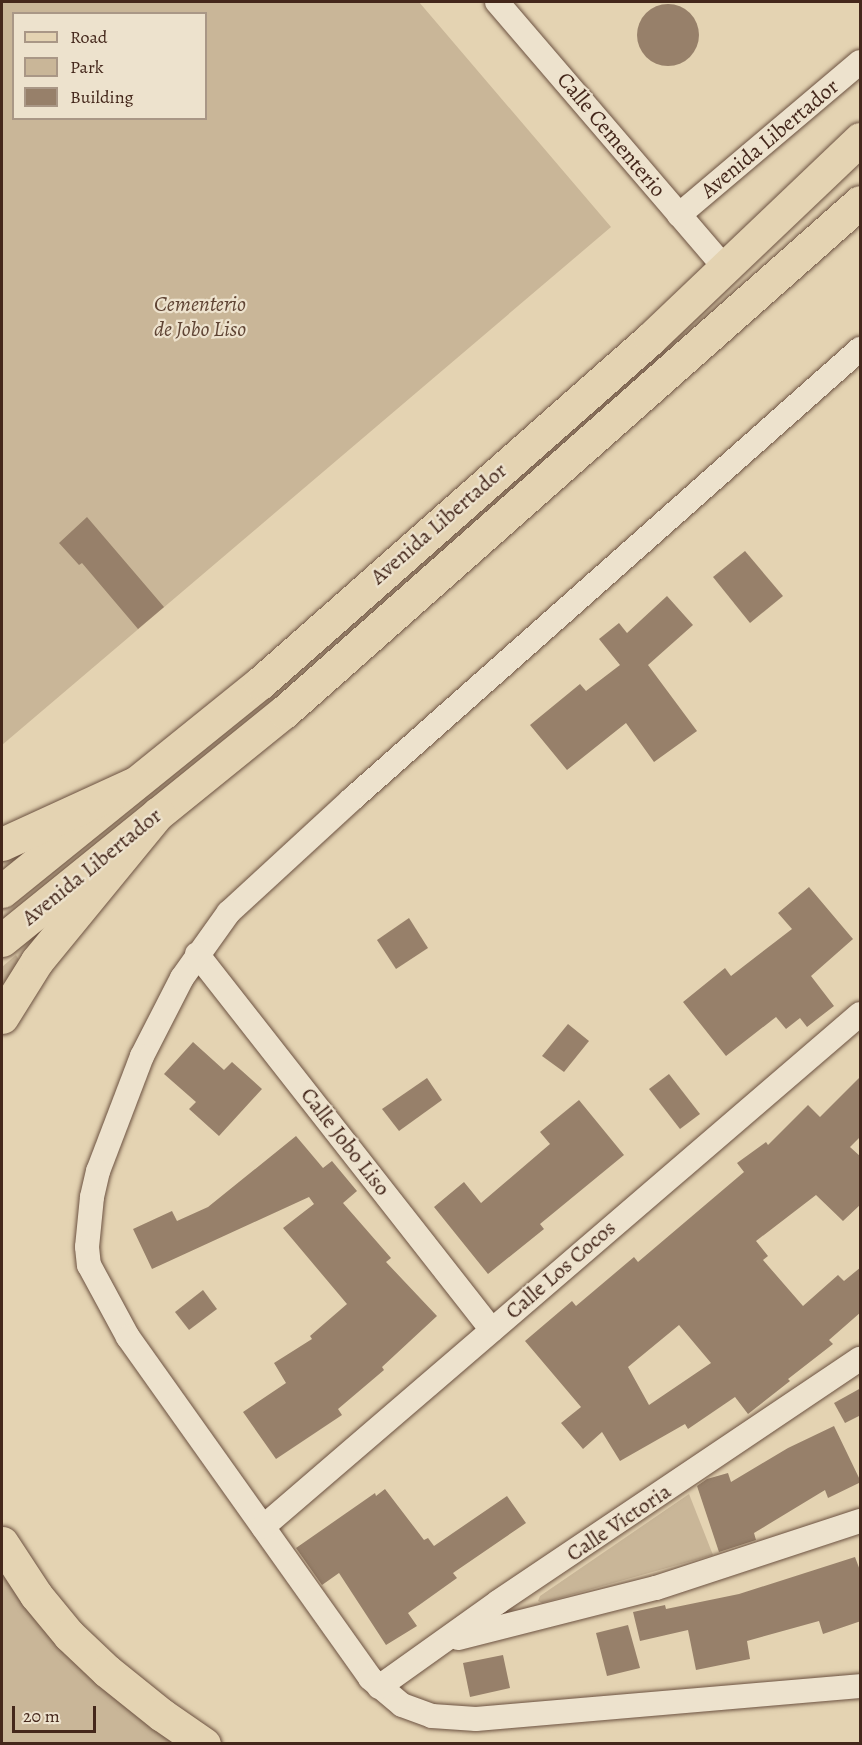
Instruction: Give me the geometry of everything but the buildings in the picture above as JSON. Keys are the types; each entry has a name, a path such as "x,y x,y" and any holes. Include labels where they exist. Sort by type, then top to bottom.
{"main road":[{"name":"Avenida Libertador","path":"2,891 281,664 642,346 861,139"},
{"name":"Avenida Libertador","path":"2,940 284,712 861,202"},
{"path":"2,844 135,783"},
{"path":"2,1017 37,962 158,813"},
{"path":"2,1544 36,1595 69,1635 135,1693 204,1743"}],"street":[{"name":"Calle Cementerio","path":"497,2 724,268"},
{"name":"Avenida Libertador","path":"679,215 861,62"},
{"path":"861,348 351,800 229,912 197,954 162,1014 113,1128 92,1197 87,1247 93,1274 128,1337 370,1678 402,1705 432,1716 476,1719 861,1686"},
{"name":"Calle Jobo Liso","path":"197,954 492,1330"},
{"name":"Calle Los Cocos","path":"263,1527 861,1014"},
{"name":"Calle Victoria","path":"379,1687 861,1359"},
{"path":"444,1641 656,1588 861,1521"}],"green space":[{"name":"Cementerio de Jobo Liso","path":"2,2 419,2 611,227 2,745"},
{"path":"16,955 19,960 2,990 2,967"},
{"path":"689,1494 713,1555 542,1603 538,1601 540,1596"},
{"path":"2,1566 181,1743 2,1743"}]}
